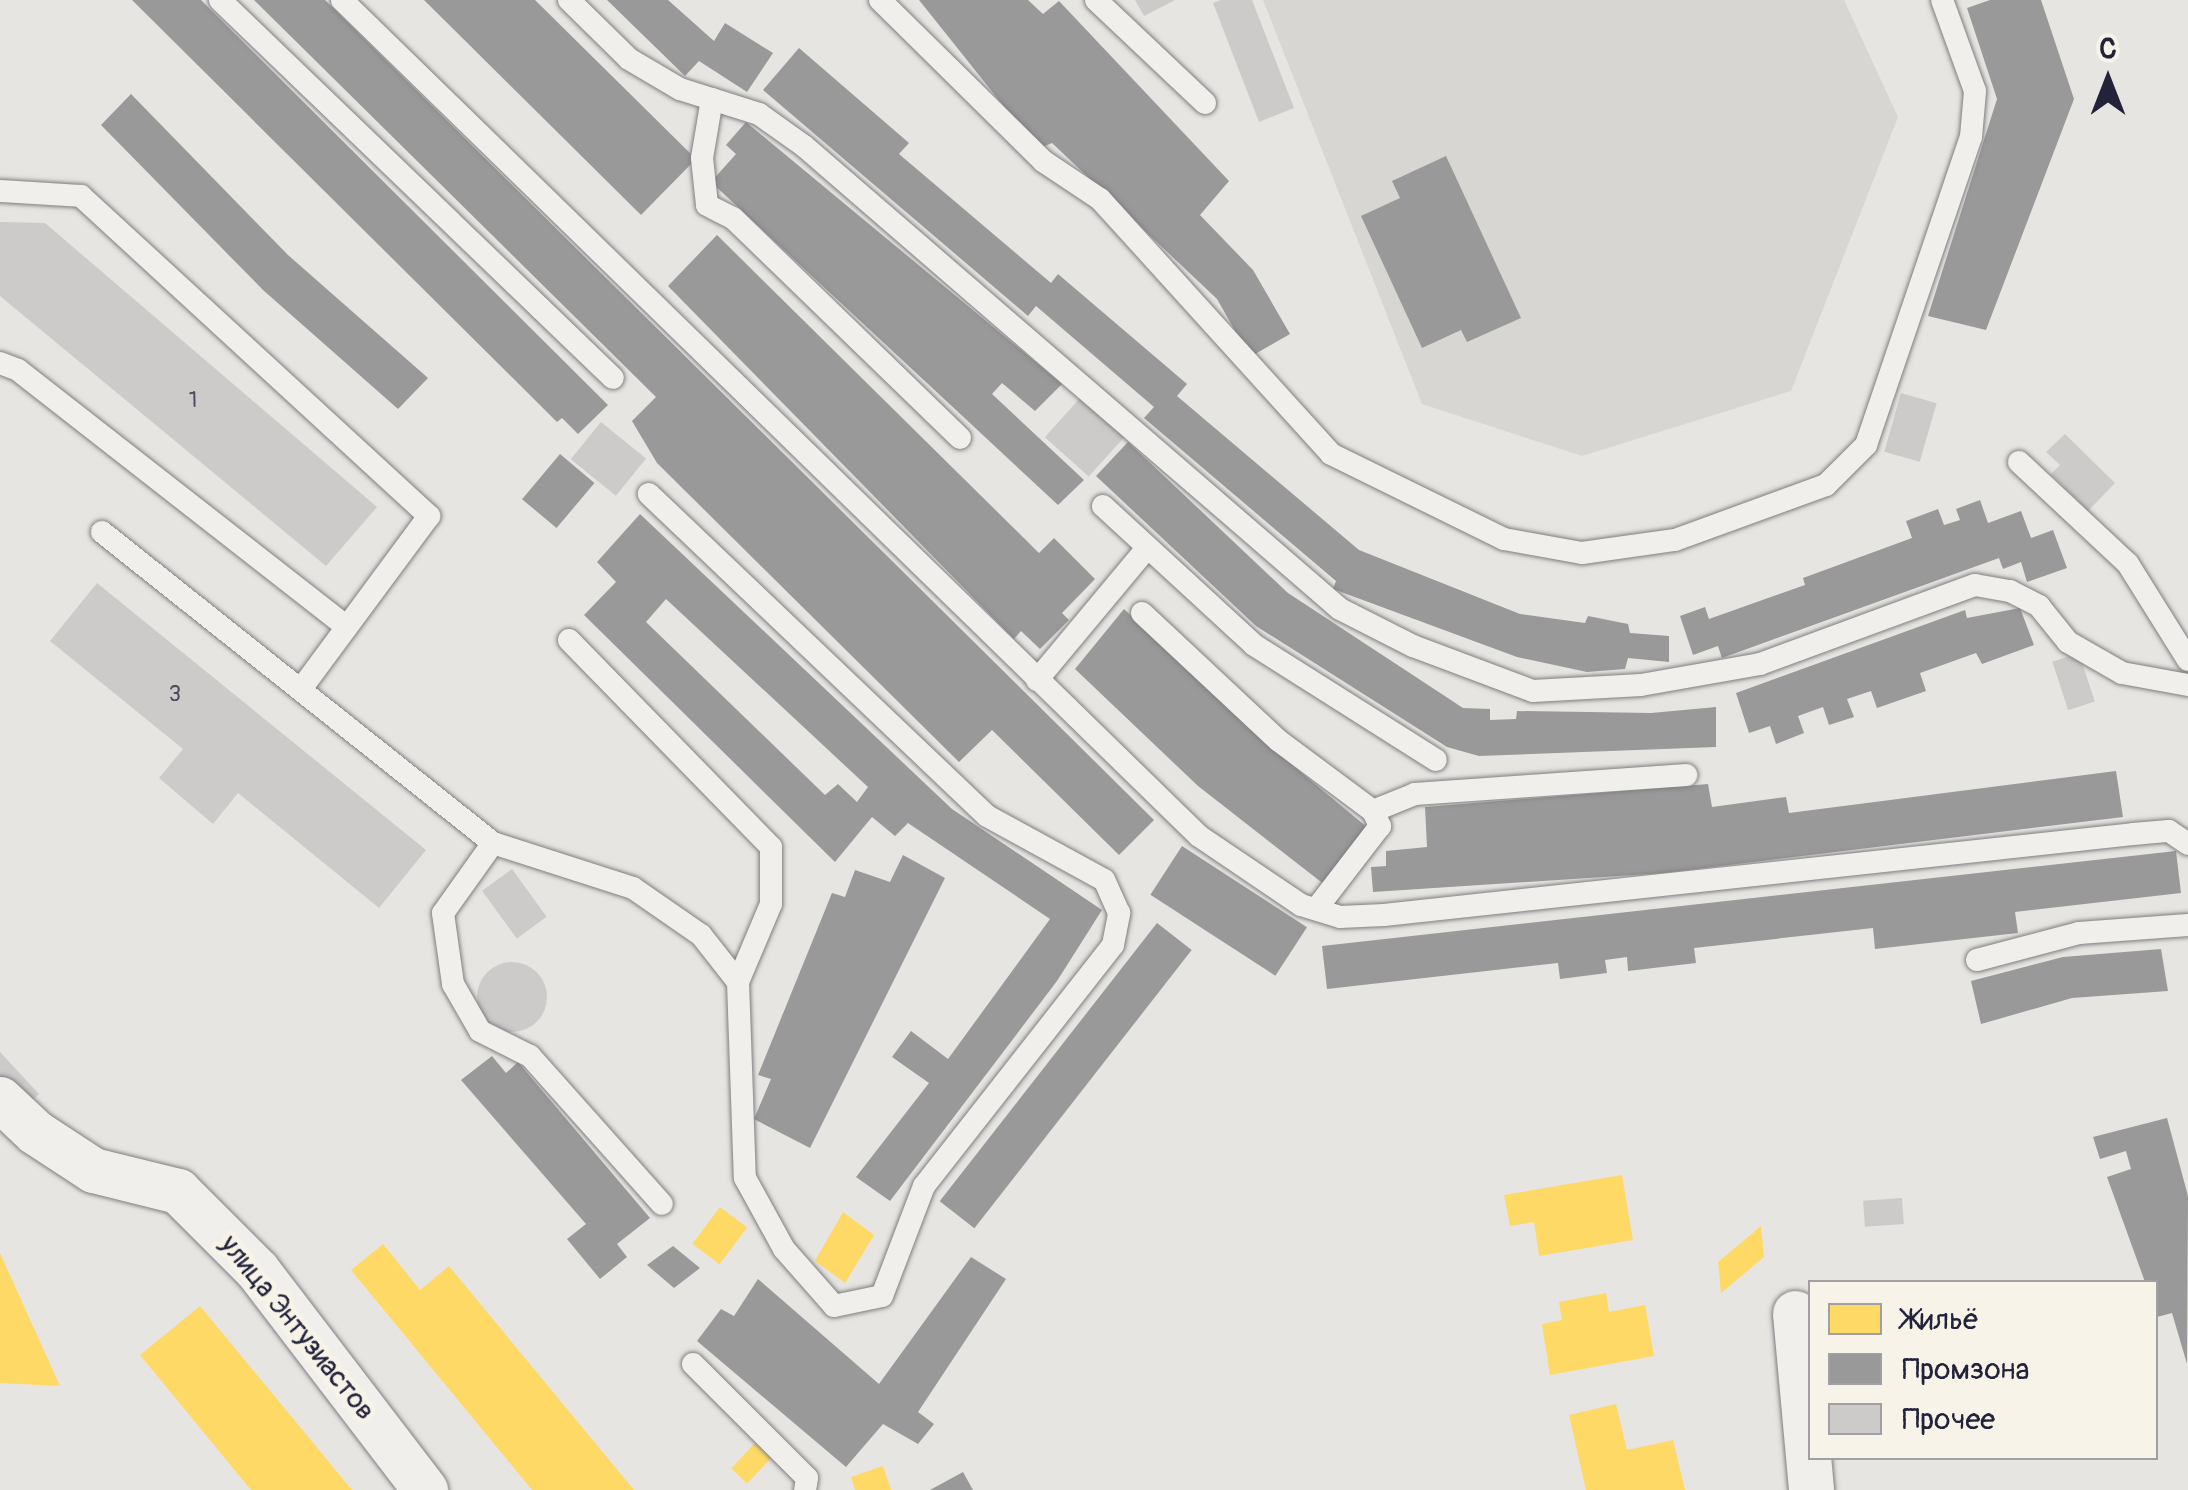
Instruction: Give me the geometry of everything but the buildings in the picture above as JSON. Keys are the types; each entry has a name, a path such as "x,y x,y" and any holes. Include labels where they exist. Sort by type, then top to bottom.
{"street":[{"name":"улица Энтузиастов","path":"0,1100 93,1170 178,1191 257,1270 425,1490"},
{"path":"1796,1313 1808,1455"},
{"path":"1808,1460 1811,1490"}],"lane":[{"path":"220,0 612,378"},
{"path":"342,0 636,281 1199,836 1316,910 1340,916 1384,914 2169,831 2188,844"},
{"path":"570,0 630,59 680,89 759,114 804,146 1340,609 1413,646 1532,691 1641,686 1760,664 1975,586 2010,590 2038,606 2068,642 2122,673 2188,684"},
{"path":"880,0 1043,162 1100,200 1331,454 1504,539 1582,552 1675,540 1826,485 1866,445 1971,137 1975,91 1942,0"},
{"path":"1096,0 1205,103"},
{"path":"712,100 702,158 707,204 733,218 960,438"},
{"path":"0,191 81,196 429,516 301,689"},
{"path":"0,363 18,370 347,627"},
{"path":"2018,462 2128,564 2188,660"},
{"path":"568,640 771,848 771,904 738,982 746,1178 784,1249 834,1306 882,1296 924,1186 1112,945 1119,913 1104,880 974,804 649,494"},
{"path":"1103,506 1254,645 1436,760"},
{"path":"102,532 493,843 633,888 701,934 738,982"},
{"path":"1037,680 1146,549"},
{"path":"1142,612 1279,741 1372,811 1380,826 1316,910"},
{"path":"1372,811 1415,794 1686,774"},
{"path":"493,843 442,913 453,984 480,1032 530,1056 662,1204"},
{"path":"1977,960 2080,933 2188,925"},
{"path":"693,1364 808,1478 805,1490"}],"shaded area":[{"path":"1263,0 1844,0 1898,117 1791,391 1582,456 1422,404"}]}
